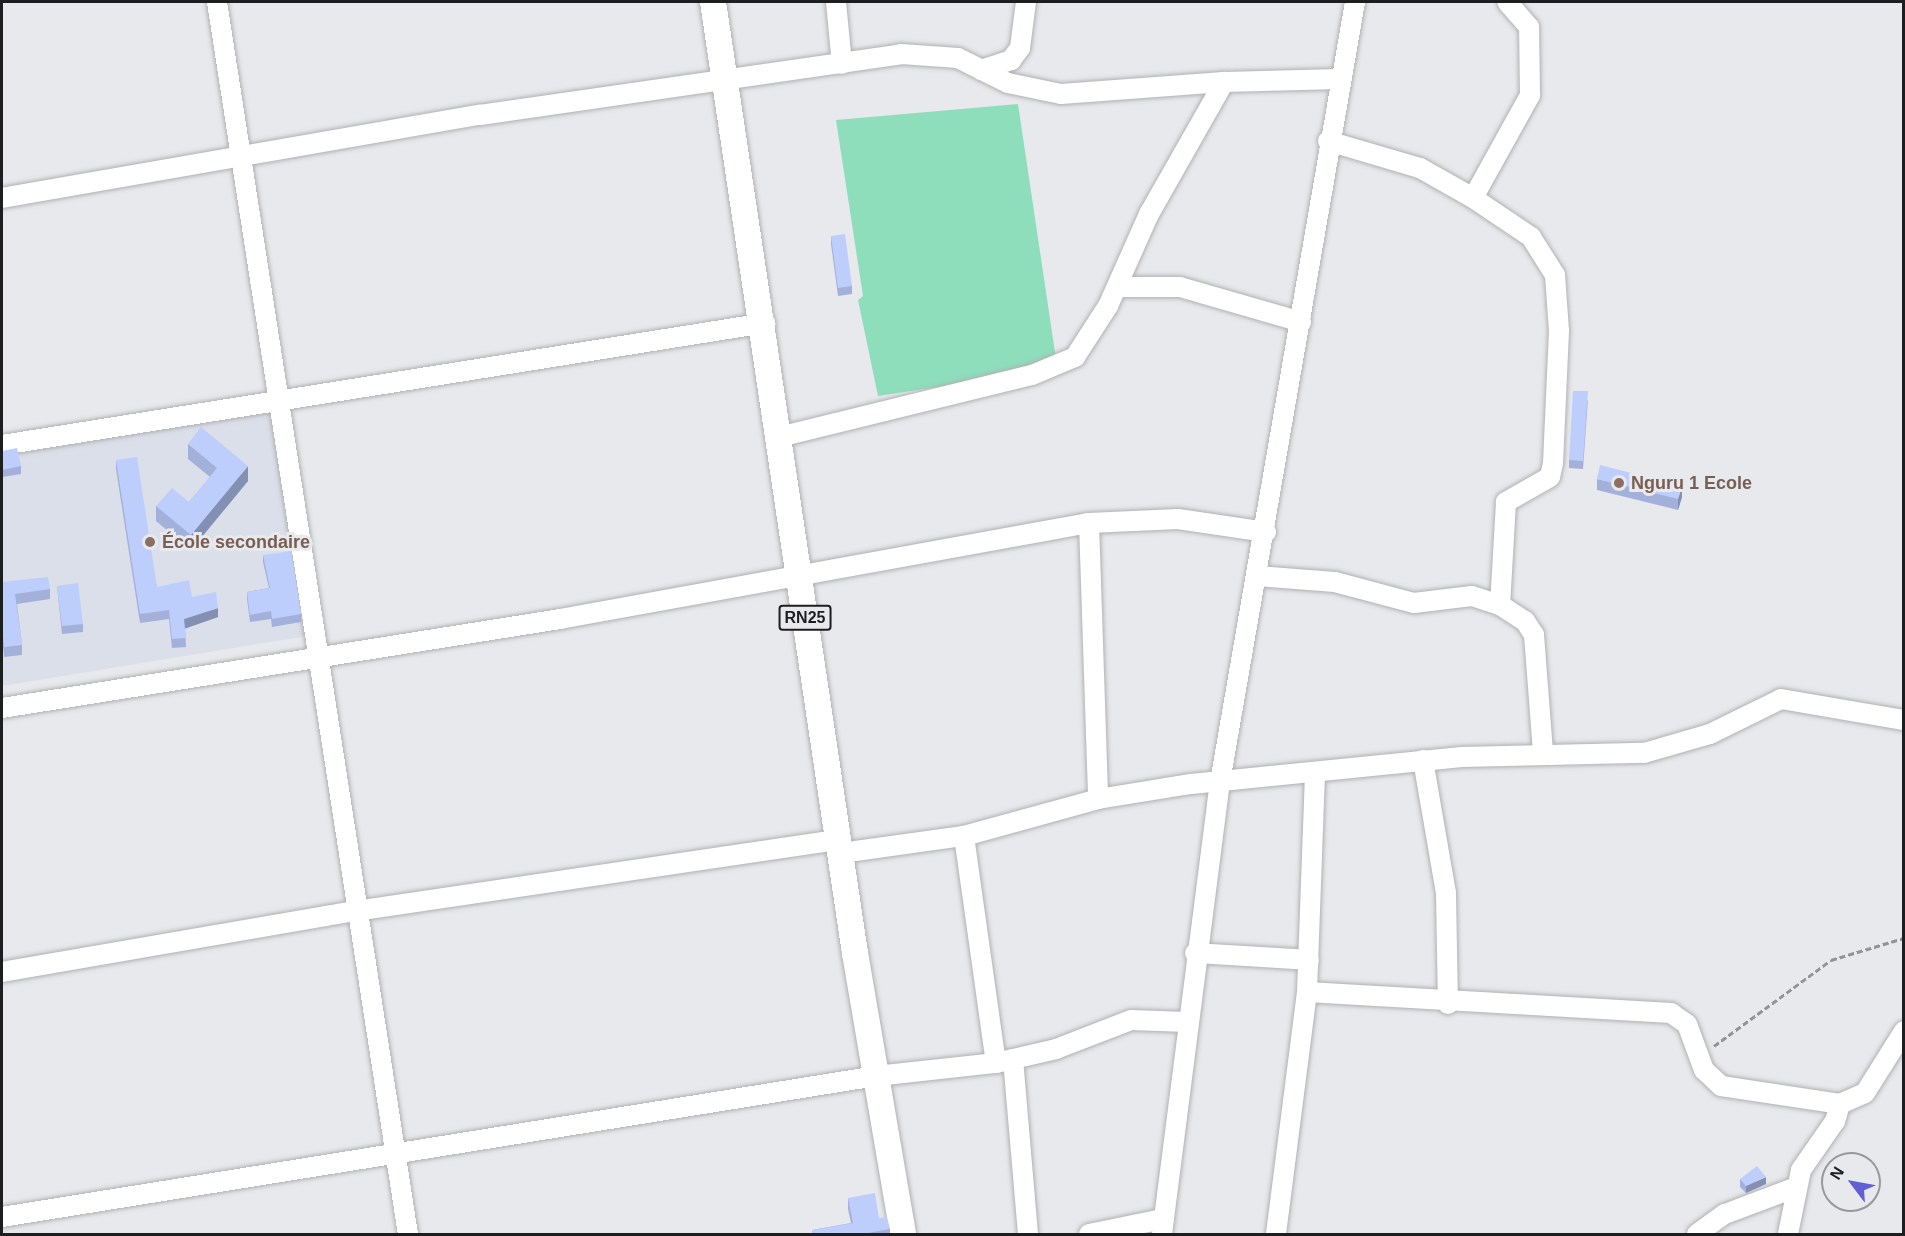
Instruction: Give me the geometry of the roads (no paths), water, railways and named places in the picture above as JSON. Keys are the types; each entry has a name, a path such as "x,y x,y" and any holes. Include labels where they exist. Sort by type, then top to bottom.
{"main road":[{"name":"RN25","path":"713,2 765,323 799,577 840,846 903,1234"}],"street":[{"path":"217,2 239,158 320,657 356,911 408,1234"},
{"path":"837,2 842,64"},
{"path":"981,70 1011,60 1020,48 1026,2"},
{"path":"1089,1234 1163,1227 1194,953 1220,782 1266,532 1328,141 1354,2"},
{"path":"1473,198 1530,95 1529,27 1507,2"},
{"path":"2,198 725,78 929,52 1025,88 1061,94 1224,82 1339,79"},
{"path":"779,436 1032,375 1076,357 1118,287 1149,214 1224,82"},
{"path":"1328,141 1420,168 1473,198 1531,237 1546,255 1555,275 1559,331 1550,477 1506,502 1500,605"},
{"path":"1118,287 1180,288 1301,322"},
{"path":"2,445 278,404 765,323"},
{"path":"2,708 799,577 896,554 1089,523 1178,519 1266,532"},
{"path":"1089,523 1098,799"},
{"path":"1257,576 1335,582 1414,603 1472,596 1500,605 1525,621 1534,635 1543,753"},
{"path":"2,972 356,911 840,846 964,836 1098,799 1220,782 1423,760 1543,753 1644,753 1680,746 1781,699 1904,720"},
{"path":"1423,760 1446,894 1448,1004"},
{"path":"1276,1234 1307,992 1315,772"},
{"path":"964,836 1005,1061 1028,1234"},
{"path":"1194,953 1309,960"},
{"path":"1307,992 1448,1004 1671,1013 1687,1024 1698,1059 1710,1080 1721,1086 1840,1104 1865,1092 1904,1031"},
{"path":"2,1217 395,1157 876,1076 1005,1061 1131,1020 1187,1022"},
{"path":"1788,1234 1794,1188 1840,1104"},
{"path":"1697,1234 1725,1214 1794,1188"}],"place":[{"name":"Nguru 1 Ecole","path":"1619,483"},
{"name":"École secondaire","path":"150,542"}]}
